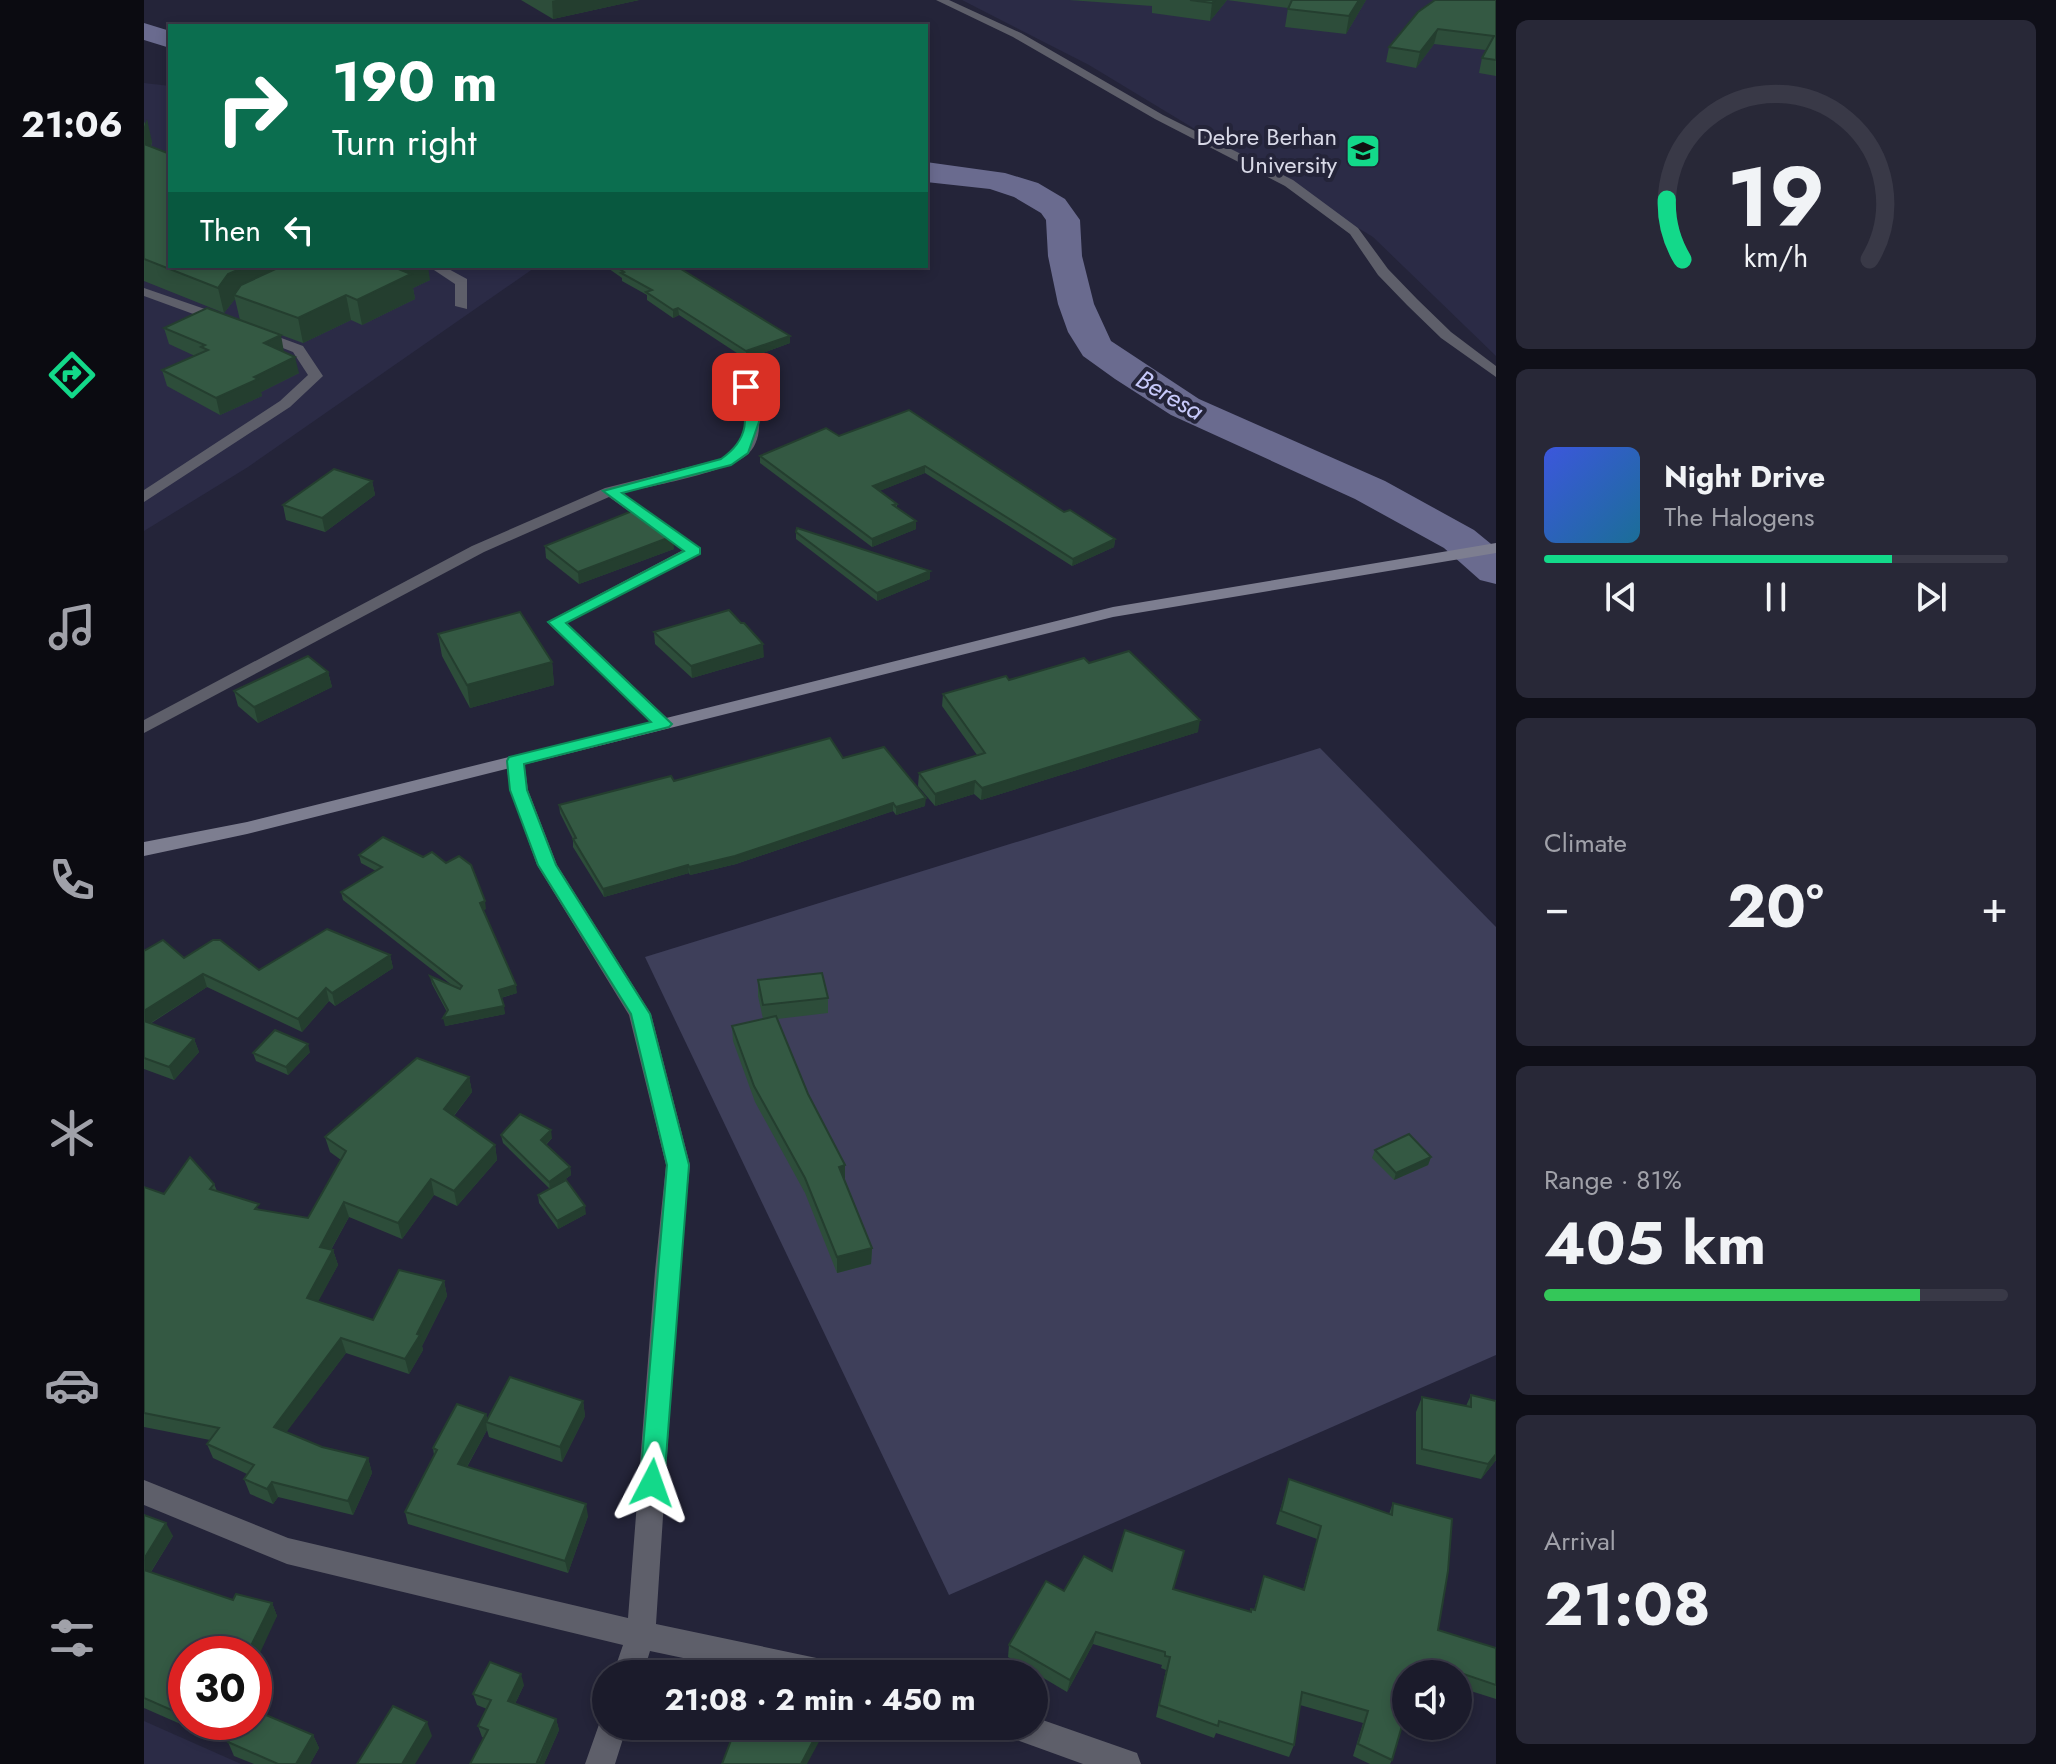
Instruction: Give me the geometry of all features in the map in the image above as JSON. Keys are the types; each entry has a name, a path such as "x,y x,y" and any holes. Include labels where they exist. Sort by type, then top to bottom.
{"main road":[{"path":"144,849 247,828 1113,612 1320,580 1496,548"}],"street":[{"path":"941,0 1017,35 1148,112 1289,183 1354,231 1383,272 1412,302 1446,335 1496,373"},
{"path":"438,268 462,282 462,306"},
{"path":"144,292 231,318 298,349 316,376 285,404 144,497"},
{"path":"144,727 478,549 610,491 726,462 744,450 754,416 746,387"},
{"path":"610,491 694,551 556,622 663,724"},
{"path":"515,761 519,790 547,865 640,1014 678,1165 641,1635 633,1660"},
{"path":"144,1492 287,1551 760,1660"},
{"path":"1048,1737 1126,1764"},
{"path":"600,1764 608,1740"}],"shaded area":[{"name":"Debre Berhan University","path":"962,0 1496,0 1496,356 1373,237 1089,65"},
{"path":"144,83 168,86 168,268 534,268 248,467 144,531"},
{"path":"1320,748 1496,927 1496,1355 949,1595 645,957"},
{"path":"144,1721 168,1732 168,1740 187,1740 241,1764 144,1764"}],"building":[{"path":"1292,0 1359,0 1349,16 1288,9"},
{"path":"1435,0 1496,0 1496,60 1482,58 1494,36 1438,29 1420,52 1389,47 1418,12"},
{"path":"144,144 168,153 168,268 242,268 228,274 218,288 144,259"},
{"path":"278,268 400,268 411,274 357,300 346,295 298,318 234,295 241,285"},
{"path":"618,268 679,268 790,336 746,351 678,308 673,310 646,292 652,290 621,273 624,272"},
{"path":"207,308 281,335 264,343 295,357 254,377 258,379 216,398 162,370 208,350 201,347 205,345 164,328"},
{"path":"909,410 1064,512 1070,510 1115,539 1073,559 925,466 873,486 916,521 872,539 760,456 826,428 839,436"},
{"path":"334,469 372,481 322,518 283,505"},
{"path":"637,509 673,536 578,572 545,546"},
{"path":"797,528 930,571 877,593 796,532"},
{"path":"729,610 763,644 691,666 654,632"},
{"path":"520,612 552,662 467,685 438,634"},
{"path":"1129,651 1200,720 982,788 975,781 935,794 919,773 985,753 943,694 1006,676 1009,680 1084,658 1089,663"},
{"path":"308,656 328,672 254,707 234,691"},
{"path":"830,738 843,758 884,747 926,798 896,807 893,803 735,856 688,865 603,889 573,839 576,838 559,805 671,776 674,781"},
{"path":"383,837 423,857 432,852 446,863 459,856 471,865 485,901 480,903 516,985 499,990 504,1006 443,1018 448,1010 430,976 460,989 462,986 341,892 382,867 359,855"},
{"path":"327,929 390,955 332,993 326,988 298,1019 203,974 144,1011 144,951 163,940 184,958 213,940 220,940 259,970"},
{"path":"822,973 828,998 763,1005 758,980"},
{"path":"776,1016 808,1094 845,1165 839,1167 872,1248 837,1257 805,1178 754,1086 732,1026"},
{"path":"144,1021 194,1039 169,1067 144,1058"},
{"path":"275,1030 308,1044 286,1067 253,1053"},
{"path":"417,1058 469,1077 444,1109 495,1145 454,1191 431,1179 398,1223 344,1202 320,1247 333,1250 307,1298 373,1320 399,1270 444,1281 417,1334 420,1335 405,1359 341,1338 274,1427 322,1447 368,1458 348,1501 272,1482 267,1489 244,1479 254,1465 207,1444 219,1428 144,1413 144,1187 164,1194 190,1157 214,1184 210,1189 259,1204 255,1209 308,1218 346,1151 325,1137"},
{"path":"520,1114 551,1130 541,1140 570,1167 549,1182 501,1135"},
{"path":"1409,1134 1431,1157 1396,1173 1375,1150"},
{"path":"566,1180 585,1206 557,1221 538,1195"},
{"path":"510,1377 583,1401 560,1447 486,1422"},
{"path":"1471,1395 1496,1401 1496,1454 1488,1464 1422,1449 1422,1397 1471,1407"},
{"path":"457,1404 486,1414 458,1464 586,1504 565,1561 405,1512 437,1450 433,1448"},
{"path":"1289,1479 1392,1515 1393,1503 1452,1519 1448,1571 1438,1630 1496,1648 1496,1685 1472,1677 1472,1660 1392,1660 1392,1740 1398,1740 1392,1760 1358,1744 1368,1711 1302,1692 1294,1745 1219,1721 1218,1726 1159,1705 1170,1657 1165,1656 1165,1652 1096,1632 1070,1680 1048,1667 1048,1660 1035,1660 1009,1645 1046,1581 1064,1591 1084,1556 1112,1571 1125,1530 1184,1551 1173,1589 1251,1612 1251,1609 1255,1610 1264,1576 1304,1590 1321,1526 1281,1511"},
{"path":"144,1515 166,1523 144,1559"},
{"path":"144,1570 233,1600 236,1594 272,1603 256,1636 168,1636 168,1709 144,1698"},
{"path":"490,1662 521,1674 508,1701 556,1719 537,1762 541,1764 470,1764 488,1730 478,1726 491,1700 473,1694"},
{"path":"393,1706 427,1722 402,1764 357,1764"},
{"path":"272,1718 313,1735 296,1764 278,1764 228,1742 272,1740"},
{"path":"731,1740 814,1740 801,1764 722,1764"}],"waterway":[{"name":"Beresa","path":"144,31 168,39"},
{"name":"Beresa","path":"928,172 994,180 1026,190 1053,206 1063,220 1065,256 1076,304 1096,348 1185,407 1370,490 1459,539 1496,571"}],"place":[{"name":"Debre Berhan University","path":"1363,151"}],"route":[{"path":"652,1483 678,1165 640,1014 547,865 519,790 515,761 663,724 556,622 694,551 610,491 726,462 744,450 754,416 746,387"}]}
